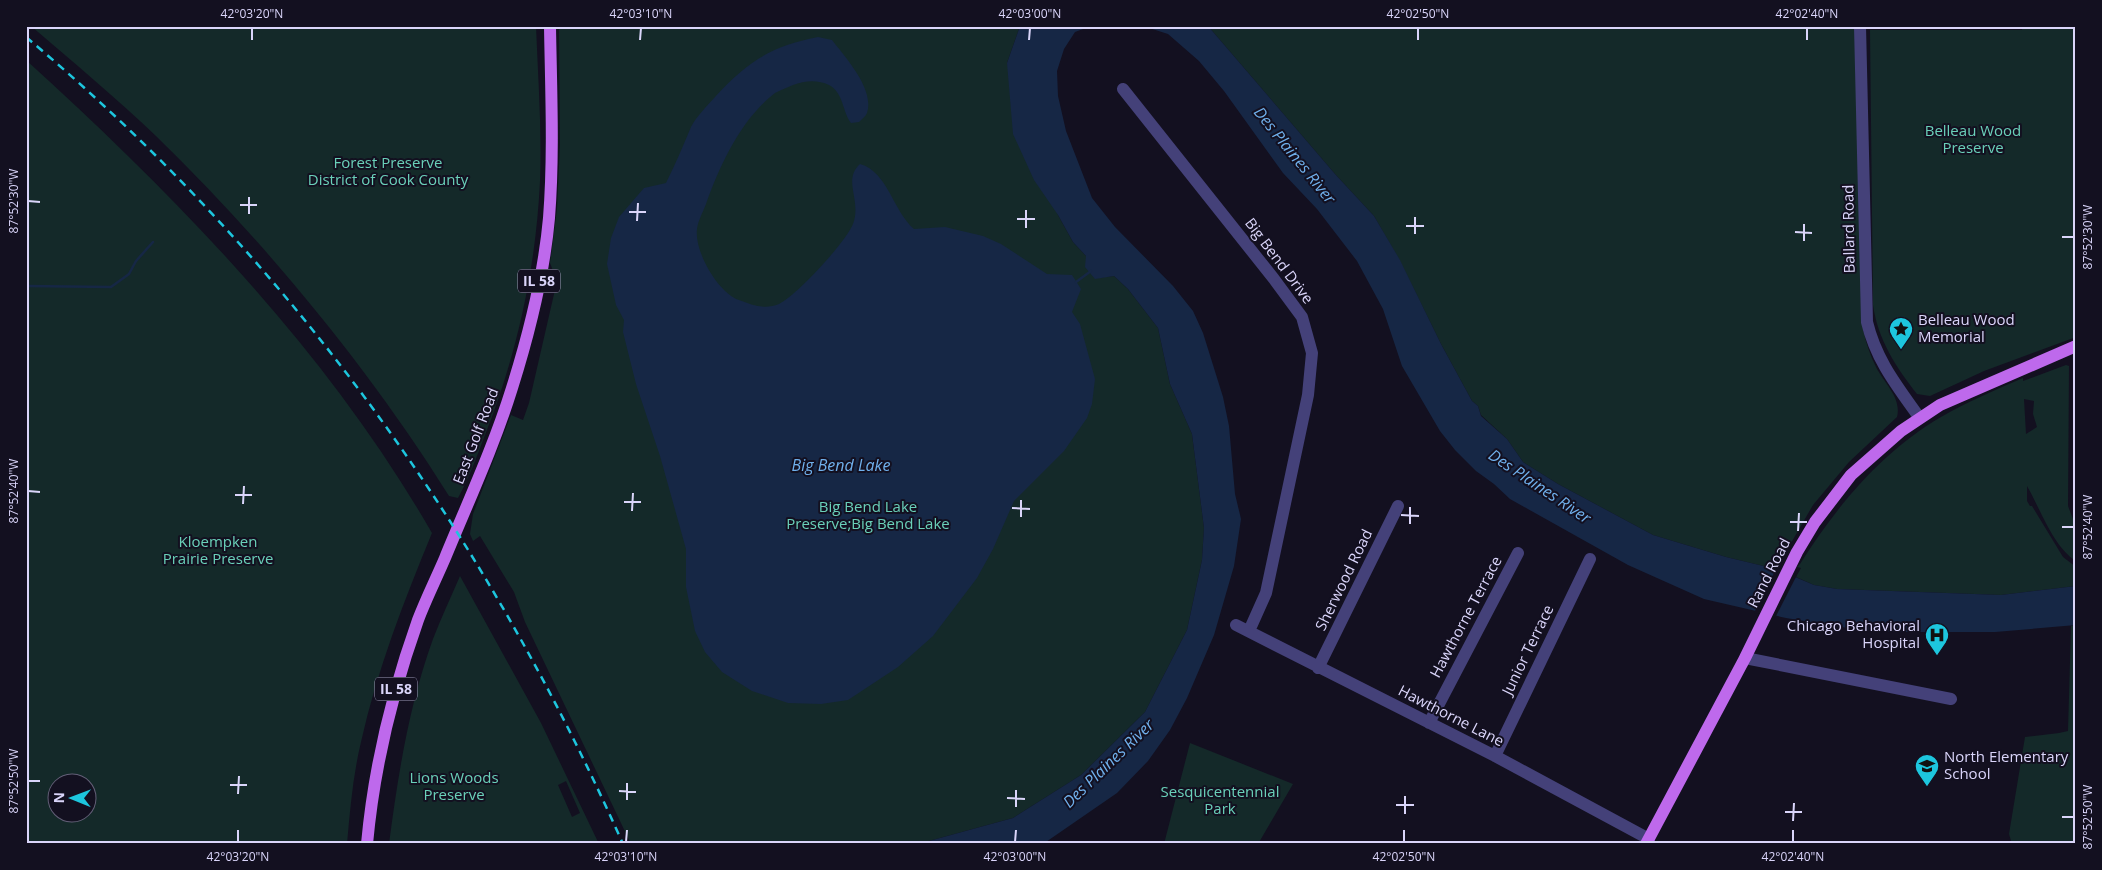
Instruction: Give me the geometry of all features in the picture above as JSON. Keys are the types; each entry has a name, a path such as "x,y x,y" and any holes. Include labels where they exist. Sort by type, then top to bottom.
{"main road":[{"name":"East Golf Road","path":"367,844 378,760 390,708 403,665 419,618 499,427 533,309 548,220 552,148 550,26"},
{"name":"Rand Road","path":"1647,841 1745,658 1790,566 1815,522 1851,475 1919,417 1961,394 2076,346"}],"street":[{"name":"Ballard Road","path":"1860,26 1867,322 1872,341 1882,364 1919,417"},
{"name":"Big Bend Drive","path":"1123,89 1302,317 1312,353 1308,394 1266,592 1249,631"},
{"name":"Sherwood Road","path":"1318,668 1398,506"},
{"name":"Hawthorne Terrace","path":"1429,723 1518,553"},
{"name":"Junior Terrace","path":"1495,756 1590,559"},
{"name":"Hawthorne Lane","path":"1236,625 1495,756 1647,841"},
{"path":"1745,658 1951,699"}],"green space":[{"name":"Forest Preserve District of Cook County","path":"31,26 536,26 540,181 538,214 529,278 507,373 476,459 458,498 449,496 418,448 350,354 276,263 237,219 156,136"},
{"name":"Big Bend Lake Preserve;Big Bend Lake","path":"559,26 1020,26 1007,63 1058,215 1073,242 1086,256 1095,278 1114,276 1128,289 1158,328 1170,384 1192,434 1204,528 1202,560 1187,630 1145,712 1081,775 1013,818 918,844 631,844 525,622 514,592 480,536 473,541 470,534 473,514 511,415 523,420 529,403 557,281 550,263 557,209 560,144"},
{"path":"1208,26 1855,26 1863,329 1868,349 1879,373 1895,397 1898,410 1897,417 1849,462 1813,505 1776,569 1726,557 1653,535 1558,484 1523,462 1507,439 1481,415 1478,406 1472,401 1400,261 1374,216 1335,174"},
{"name":"Belleau Wood Preserve","path":"2023,26 2076,26 2076,337 1984,371 1930,396 1917,394 1889,352 1879,330 1873,305 1870,30 2022,30"},
{"name":"Kloempken Prairie Preserve","path":"26,60 140,168 195,223 248,281 346,402 391,466 432,533 392,636 367,715 356,767 347,844 26,844"},
{"path":"2066,365 2069,366 2068,506 2076,527 2076,561 2068,555 2054,537 2027,486 2027,501 2032,506 2063,557 2076,567 2076,586 2001,595 1837,589 1814,585 1796,577 1801,568 1797,567 1829,522 1861,482 1899,447 1941,417 1981,396 2023,378 2023,381","holes":["2024,399 2034,401 2033,414 2037,427 2026,434"]},
{"name":"Lions Woods Preserve","path":"460,576 541,723 599,844 389,844 396,792 417,689 433,639","holes":["566,781 580,813 572,817 558,785"]},
{"path":"2076,625 2076,844 2012,844 2009,834 2025,737 2068,731 2071,626"},
{"name":"Sesquicentennial Park","path":"1190,743 1293,784 1258,844 1164,844"}],"water":[{"name":"Des Plaines River","path":"1020,26 1091,26 1075,32 1064,49 1057,71 1058,96 1066,131 1092,198 1115,227 1173,286 1193,311 1203,333 1223,397 1229,426 1235,494 1241,519 1234,566 1214,635 1187,698 1170,730 1148,761 1117,793 1043,844 918,844 1013,818 1081,775 1145,712 1187,630 1202,560 1204,528 1192,434 1170,384 1158,328 1128,289 1114,276 1095,279 1085,267 1086,256 1073,242 1058,215 1034,180 1013,134 1007,63"},
{"name":"Des Plaines River","path":"1143,26 1208,26 1335,174 1374,216 1400,260 1441,344 1472,401 1478,406 1481,416 1507,439 1523,462 1558,484 1653,535 1726,557 1776,569 1814,585 1837,589 2001,595 2076,586 2076,625 1995,632 1893,632 1848,628 1786,618 1704,599 1628,565 1510,499 1476,471 1455,450 1440,431 1402,366 1383,309 1357,261 1317,209 1283,173 1224,91 1199,61 1168,34"},
{"name":"Big Bend Lake","path":"818,37 832,40 851,64 867,94 867,113 859,122 851,123 834,88 824,83 811,81 793,85 775,93 752,116 742,129 725,159 697,229 699,248 703,259 723,289 739,300 764,307 779,304 797,291 831,255 853,224 855,207 852,184 855,170 860,164 869,168 884,183 901,212 914,229 945,227 983,236 1001,244 1047,274 1072,275 1081,289 1072,312 1080,324 1095,379 1092,404 1087,418 1064,451 1014,501 993,549 977,578 933,636 898,667 848,700 821,704 788,703 752,691 722,672 705,652 695,631 686,587 686,549 660,456 636,384 623,332 624,320 616,305 607,264 611,238 619,217 644,188 666,183 693,123 715,97 738,74 761,57 787,45"}],"pier":[{"path":"1777,567 1797,575 1775,618 1754,613"}],"waterway":[{"path":"26,286 111,287 129,274 136,261 153,242"},
{"path":"1076,282 1091,271"}],"railway":[{"path":"26,37 121,122 211,212 294,307 371,406 442,509 508,617 568,729 623,844"}],"place":[{"name":"Belleau Wood Memorial","path":"1901,350"},
{"name":"Chicago Behavioral Hospital","path":"1937,656"},
{"name":"North Elementary School","path":"1927,787"}]}
